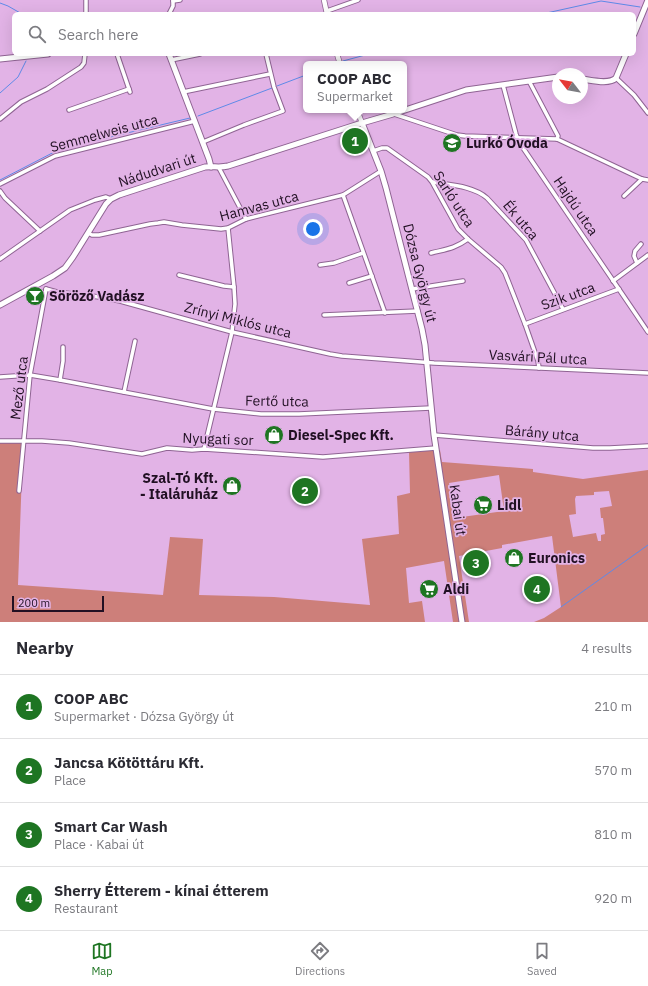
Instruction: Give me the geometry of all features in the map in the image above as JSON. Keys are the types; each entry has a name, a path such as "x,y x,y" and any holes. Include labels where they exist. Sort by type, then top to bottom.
{"main road":[{"path":"636,29 648,0"},
{"path":"0,59 29,56"},
{"path":"588,80 612,82 616,78 625,56"},
{"path":"170,57 203,142 211,167"},
{"name":"Nádudvari út","path":"407,109 466,90 552,78"},
{"name":"Nádudvari út","path":"0,305 61,271 68,264 106,204 119,194 205,167 219,168 228,166 396,113"},
{"name":"Dózsa György út","path":"362,123 381,171 418,311 425,345 436,448"},
{"name":"Kabai út","path":"436,448 462,622"}],"street":[{"path":"86,0 86,12"},
{"path":"170,12 174,5 173,0 180,0"},
{"path":"324,0 327,12 358,0"},
{"path":"0,119 21,102 47,89 81,67 84,63 85,56"},
{"path":"69,110 130,90 117,56"},
{"path":"170,57 180,56"},
{"path":"203,142 244,125 283,112 270,74 266,56"},
{"path":"183,92 270,74"},
{"path":"616,78 634,95 648,113"},
{"path":"529,81 558,136 557,139"},
{"name":"Hajdú utca","path":"503,85 517,137 547,184 648,332"},
{"name":"Dózsa György út","path":"358,113 362,123"},
{"path":"393,114 457,135 557,139 648,180"},
{"name":"Semmelweis utca","path":"0,184 54,156 195,121"},
{"name":"Sarló utca","path":"373,151 387,148 425,174 432,182 458,229 501,267 505,273 525,324 539,368"},
{"path":"219,168 246,219"},
{"name":"Hamvas utca","path":"88,233 92,235 99,235 164,222 187,226 221,229 228,228 246,219 343,195 381,171"},
{"path":"624,196 642,178"},
{"name":"Ék utca","path":"432,182 475,191 485,196 526,240 563,309"},
{"path":"0,191 5,198 40,231"},
{"path":"343,195 385,313"},
{"path":"0,259 70,210 106,197 111,199"},
{"path":"204,449 232,332 235,304 228,228"},
{"path":"431,253 458,246 468,239"},
{"path":"637,263 634,256 635,251 641,244"},
{"path":"320,265 334,263 364,253"},
{"path":"613,280 648,255"},
{"path":"179,275 234,287"},
{"path":"349,283 372,276"},
{"path":"43,281 46,289"},
{"path":"412,289 463,281"},
{"name":"Zrínyi Miklós utca","path":"46,289 57,292 99,296 232,332 336,355 426,362"},
{"name":"Mező utca","path":"20,491 30,375 46,289"},
{"name":"Szik utca","path":"525,324 619,289"},
{"path":"324,315 418,311"},
{"path":"124,392 135,341"},
{"path":"60,380 63,361 63,347"},
{"name":"Vasvári Pál utca","path":"426,362 648,373"},
{"name":"Fertő utca","path":"0,377 30,375 213,409 261,414 431,408"},
{"name":"Bárány utca","path":"434,435 589,448 648,446"},
{"name":"Nyugati sor","path":"0,441 69,443 142,454 167,448 323,457 436,448"}],"shaded area":[{"path":"0,443 23,443 18,585 163,595 170,537 203,539 199,595 274,597 370,605 362,539 399,534 397,496 410,493 409,452 440,450 442,462 533,469 533,472 583,479 648,470 648,622 534,622 544,618 561,607 552,536 502,545 502,548 459,556 469,622 453,622 444,561 406,568 409,603 422,601 425,622 0,622","holes":["499,475 504,511 455,518 449,483","609,491 612,506 600,508 605,534 601,535 601,541 598,541 596,533 573,537 569,515 576,514 576,496 594,495 594,492"]}],"waterway":[{"path":"551,12 601,1 640,7"},
{"path":"0,3 18,12"},
{"path":"343,61 362,56"},
{"path":"0,93 18,77 26,61"},
{"path":"277,86 303,76"},
{"path":"198,116 272,88"},
{"path":"0,180 60,149 190,118"},
{"path":"561,607 648,545"}],"place":[{"name":"COOP ABC","path":"355,141"},
{"name":"Lurkó Óvoda","path":"452,143"},
{"name":"Söröző Vadász","path":"35,296"},
{"name":"Diesel-Spec Kft.","path":"274,435"},
{"name":"Szal-Tó Kft. - Italáruház","path":"232,486"},
{"name":"Jancsa Kötöttáru Kft.","path":"305,491"},
{"name":"Lidl","path":"483,505"},
{"name":"Euronics","path":"514,558"},
{"name":"Smart Car Wash","path":"476,563"},
{"name":"Aldi","path":"429,589"},
{"name":"Sherry Étterem - kínai étterem","path":"537,589"}]}
